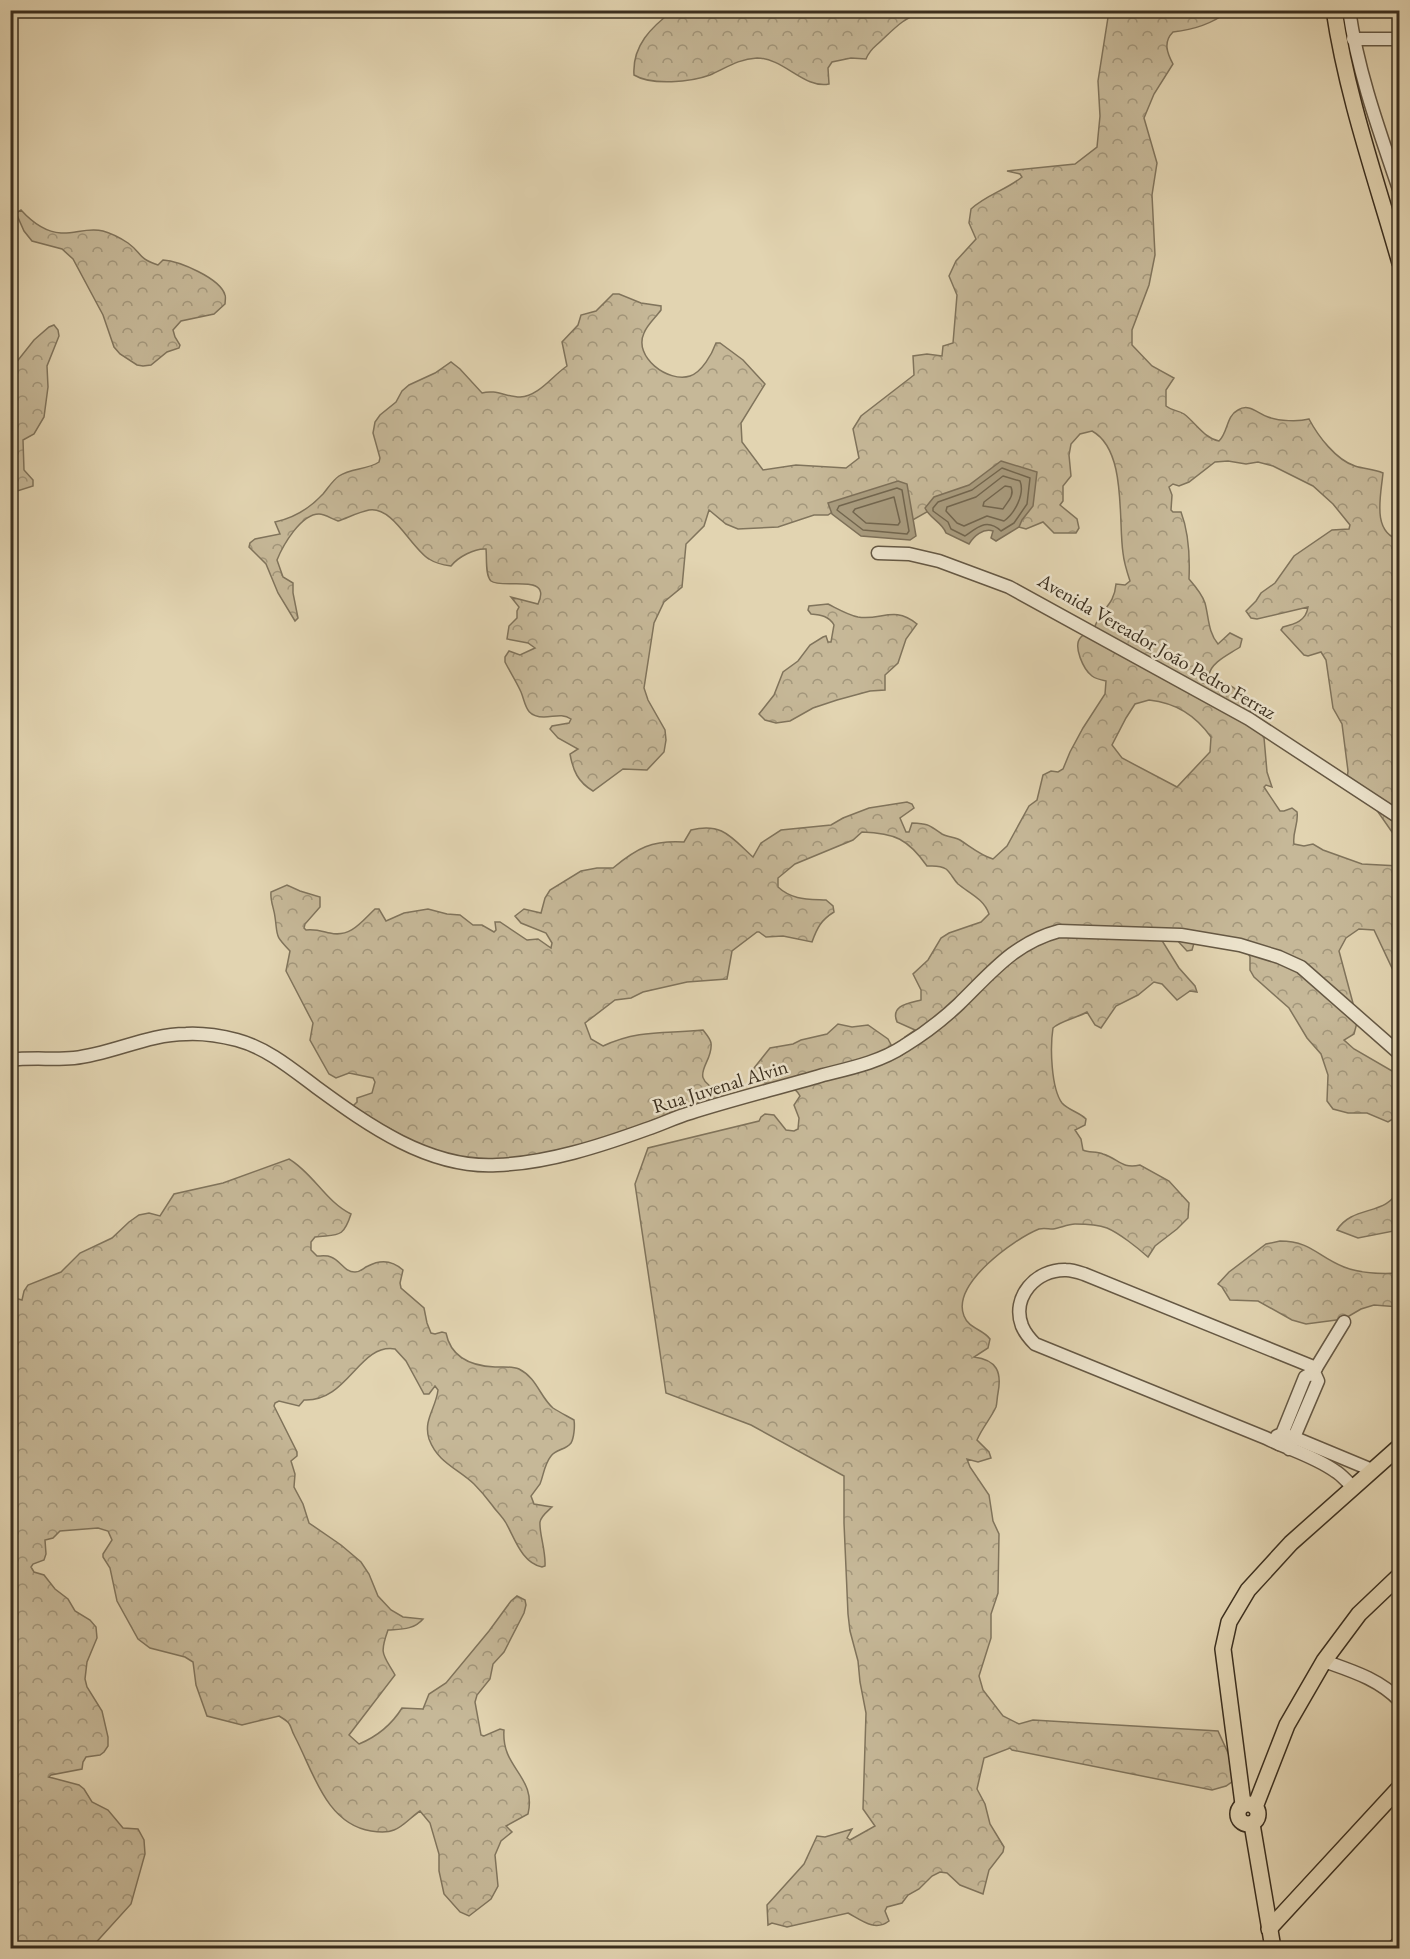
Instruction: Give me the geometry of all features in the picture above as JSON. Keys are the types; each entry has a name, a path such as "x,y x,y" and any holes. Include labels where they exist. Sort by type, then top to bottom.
{"main road":[{"path":"1334,10 1341,55 1352,100 1400,263"},
{"path":"1249,1805 1223,1649 1229,1622 1248,1590 1291,1543 1400,1446"},
{"path":"1273,1948 1252,1824 1245,1824 1240,1820 1238,1808 1249,1805 1287,1725 1324,1661 1359,1614 1400,1575"},
{"path":"1269,1929 1400,1787"}],"street":[{"path":"1349,10 1353,39 1375,117 1400,192"},
{"path":"1353,39 1400,39"},
{"name":"Avenida Vereador João Pedro Ferraz","path":"878,553 909,554 939,561 1009,587 1249,719 1400,818"},
{"name":"Rua Juvenal Alvin","path":"10,1060 29,1057 72,1059 185,1034 217,1036 240,1041 264,1051 358,1118 393,1138 459,1163 493,1166 525,1163 567,1154 646,1130 688,1114 872,1062 901,1048 928,1030 958,1005 985,976 1023,946 1040,936 1059,931 1181,935 1240,945 1279,957 1301,967 1400,1054"},
{"path":"1315,1370 1084,1274 1066,1270 1050,1272 1037,1278 1022,1296 1019,1318 1023,1329 1035,1344 1266,1438 1287,1441 1372,1470"},
{"path":"1287,1441 1318,1381 1315,1370 1344,1322"},
{"path":"1287,1441 1336,1471 1353,1487"},
{"path":"1324,1661 1375,1680 1400,1701"},
{"path":"1393,1948 1400,1941"}],"green space":[{"path":"674,10 923,11 896,27 873,48 866,59 851,58 832,62 828,68 829,84 811,82 767,59 757,58 738,62 710,75 682,81 651,81 634,75 636,55 640,46 651,30"},
{"path":"1109,11 1229,11 1195,28 1173,32 1168,40 1167,48 1173,64 1154,94 1144,118 1157,163 1152,195 1155,255 1149,285 1132,330 1132,345 1152,366 1174,378 1166,390 1166,406 1184,414 1204,434 1219,441 1231,416 1242,408 1249,408 1278,419 1294,421 1309,419 1322,440 1341,459 1355,466 1383,473 1380,502 1381,522 1391,536 1400,540 1399,842 1376,809 1346,787 1348,771 1342,724 1333,708 1326,660 1321,652 1304,655 1281,630 1302,619 1308,607 1257,619 1251,618 1246,611 1261,593 1275,583 1294,556 1332,530 1349,529 1350,525 1333,504 1313,486 1273,466 1258,462 1246,464 1228,461 1215,462 1189,482 1179,486 1173,484 1169,487 1172,495 1171,510 1181,512 1186,528 1189,579 1204,600 1212,635 1218,644 1230,633 1242,639 1240,647 1217,662 1209,675 1234,688 1263,726 1267,772 1272,787 1266,785 1264,787 1280,811 1292,808 1297,812 1294,844 1304,846 1313,844 1362,864 1399,866 1399,977 1392,968 1374,930 1359,929 1346,938 1339,951 1354,1007 1359,1015 1354,1034 1344,1040 1354,1049 1399,1075 1399,1120 1396,1117 1388,1122 1367,1113 1348,1113 1333,1109 1327,1101 1328,1075 1321,1054 1307,1038 1289,1008 1254,977 1250,970 1248,953 1240,949 1194,943 1192,950 1187,951 1176,939 1161,939 1197,992 1190,991 1177,1000 1162,984 1154,982 1138,995 1116,1006 1101,1028 1095,1025 1087,1012 1053,1028 1052,1056 1056,1088 1062,1103 1086,1119 1085,1125 1075,1130 1081,1139 1083,1150 1103,1154 1124,1165 1140,1165 1169,1181 1189,1203 1188,1218 1155,1246 1148,1257 1123,1237 1104,1227 1075,1224 1053,1229 1039,1229 1001,1252 975,1277 967,1290 962,1303 964,1316 969,1324 990,1339 988,1348 974,1357 993,1364 999,1379 996,1407 977,1440 989,1452 991,1458 978,1462 967,1459 989,1495 993,1521 999,1534 998,1593 991,1614 991,1638 979,1676 983,1690 1003,1716 1019,1724 1033,1720 1218,1731 1239,1777 1226,1786 1212,1790 1010,1748 984,1758 977,1789 985,1804 990,1824 1004,1847 1003,1852 989,1870 983,1894 960,1885 947,1873 940,1872 908,1895 902,1903 887,1907 885,1911 889,1921 884,1924 868,1924 848,1913 787,1927 772,1923 768,1925 767,1905 804,1864 817,1836 825,1837 852,1829 847,1838 850,1840 875,1826 863,1809 866,1713 848,1614 844,1476 751,1425 666,1393 635,1184 648,1148 759,1121 765,1114 774,1115 786,1130 798,1129 799,1118 794,1105 800,1096 795,1090 782,1084 761,1082 750,1073 770,1048 827,1034 838,1024 852,1027 868,1025 888,1039 896,1054 902,1055 915,1044 908,1042 905,1037 915,1030 897,1022 896,1012 902,1006 921,1000 921,990 913,974 928,960 941,938 981,922 989,914 987,909 980,900 958,884 946,869 939,866 927,866 913,849 892,836 862,832 853,840 795,864 778,878 778,887 794,897 826,900 833,906 834,912 820,925 812,942 783,936 766,937 757,932 732,951 727,979 687,982 643,992 631,998 615,1000 585,1023 591,1039 603,1046 629,1037 653,1033 703,1030 711,1043 711,1051 703,1075 705,1081 722,1092 720,1098 694,1104 585,1147 521,1169 453,1165 387,1127 348,1111 357,1102 357,1098 372,1093 375,1082 373,1078 349,1073 336,1078 329,1074 310,1040 313,1023 286,971 290,951 278,935 271,892 287,885 320,897 320,907 305,924 306,930 344,933 356,927 375,909 379,909 386,921 404,913 428,909 460,915 473,925 482,925 494,932 495,922 500,922 527,940 538,939 551,948 552,943 546,933 521,923 515,916 524,909 541,913 550,890 581,871 613,868 638,850 654,844 684,842 691,830 711,828 725,833 753,857 761,843 781,830 831,825 869,808 907,802 914,808 900,818 906,832 909,832 912,823 926,825 944,835 960,840 993,859 1007,846 1029,806 1037,800 1043,775 1063,769 1083,728 1105,694 1106,681 1095,678 1089,673 1080,658 1078,646 1081,637 1094,630 1099,617 1115,592 1116,584 1125,585 1130,581 1123,557 1119,487 1111,453 1103,440 1092,431 1080,434 1071,444 1069,455 1071,476 1063,486 1063,501 1060,505 1077,519 1079,528 1076,533 1054,533 1043,522 1026,529 1019,527 1012,520 960,493 911,521 841,506 828,515 814,515 778,527 738,529 726,524 709,510 704,526 686,544 682,587 664,602 654,623 644,688 665,730 664,752 647,770 623,769 593,791 580,780 573,766 570,754 578,749 558,738 550,729 552,726 569,723 571,719 561,716 533,715 525,705 505,662 509,651 520,655 535,648 528,643 507,639 509,626 517,618 519,607 511,597 538,604 541,594 539,588 533,585 491,581 487,571 486,549 467,554 451,566 445,565 422,554 386,514 369,510 338,521 321,514 312,515 294,531 277,560 283,577 293,583 298,618 295,621 278,593 266,564 249,547 255,539 280,534 275,522 289,518 307,508 339,476 379,462 373,433 375,422 396,402 402,391 409,385 435,373 451,362 482,393 527,396 545,385 567,366 562,342 578,325 581,315 596,311 613,294 619,294 641,303 661,306 661,310 645,330 642,342 643,351 648,359 663,372 681,377 694,374 706,362 716,343 720,343 743,360 765,384 741,423 742,442 763,470 796,465 846,468 859,458 853,429 861,416 914,375 913,356 927,354 942,356 943,346 953,343 957,295 949,276 956,261 976,239 969,223 971,209 1022,177 1020,174 1007,171 1075,164 1097,147 1100,116 1098,81","holes":["1149,700 1184,711 1211,737 1210,752 1177,787 1122,758 1112,745 1135,704"]},
{"path":"21,210 34,222 49,231 71,233 103,231 128,243 143,258 158,265 163,260 188,267 215,282 222,289 225,304 214,314 181,321 173,330 180,345 179,348 167,352 151,365 137,365 120,354 114,347 103,315 73,259 62,249 32,241 24,231 16,213"},
{"path":"54,325 59,336 47,366 48,387 44,417 34,434 23,440 24,470 33,480 33,486 11,493 11,369 34,340"},
{"path":"828,604 858,617 894,614 909,618 917,624 906,639 898,663 885,675 885,690 870,691 837,700 813,708 790,721 776,723 765,720 759,714 774,695 783,672 798,661 810,645 826,636 828,642 831,642 834,625 832,622 824,617 811,614 808,610 809,606"},
{"path":"289,1159 298,1165 334,1202 351,1214 345,1228 339,1234 315,1237 311,1242 311,1250 317,1256 331,1257 348,1270 355,1272 382,1262 391,1262 399,1267 403,1270 401,1288 424,1308 431,1333 446,1333 453,1349 458,1354 478,1365 519,1369 530,1377 553,1408 574,1420 571,1443 551,1456 545,1466 540,1484 531,1496 534,1504 552,1507 540,1522 545,1560 545,1566 542,1567 535,1565 524,1556 504,1520 468,1478 437,1454 429,1439 428,1426 438,1390 435,1386 429,1394 424,1394 406,1361 395,1349 383,1350 372,1355 332,1392 319,1398 304,1400 299,1406 279,1401 274,1406 297,1452 297,1456 291,1461 295,1474 294,1487 309,1523 361,1562 378,1596 391,1610 403,1617 423,1619 411,1627 388,1630 383,1650 395,1675 349,1735 359,1744 383,1729 402,1708 423,1709 429,1694 446,1683 511,1601 517,1596 525,1600 524,1613 504,1652 493,1664 490,1679 477,1695 475,1702 481,1735 484,1736 500,1729 504,1730 508,1754 528,1790 528,1814 506,1826 512,1832 501,1841 495,1855 498,1886 491,1899 469,1916 460,1912 444,1894 439,1871 439,1854 430,1823 420,1811 391,1831 374,1831 356,1826 343,1818 323,1794 287,1721 279,1716 242,1725 207,1716 196,1685 193,1662 185,1657 150,1648 138,1639 117,1601 110,1568 103,1557 112,1540 108,1531 98,1528 60,1531 53,1538 45,1540 44,1560 31,1567 34,1572 44,1575 55,1589 68,1599 75,1611 90,1620 96,1627 97,1638 87,1662 85,1679 87,1687 102,1711 108,1746 100,1755 86,1757 82,1769 49,1777 79,1785 92,1802 108,1810 123,1828 138,1829 144,1840 145,1854 131,1904 91,1948 11,1948 11,1297 22,1300 28,1285 61,1272 80,1253 112,1238 139,1215 149,1213 160,1216 174,1194 223,1183"},
{"path":"1399,1188 1399,1230 1358,1238 1337,1230 1352,1217 1387,1203"},
{"path":"1280,1241 1307,1247 1335,1263 1357,1271 1399,1273 1399,1307 1374,1305 1361,1309 1344,1319 1306,1324 1292,1320 1258,1301 1230,1300 1218,1284 1229,1272 1266,1244"}],"water":[{"path":"1001,461 1037,472 1033,506 1019,527 996,541 991,538 993,531 982,532 969,544 946,533 925,508 934,497 969,485"},
{"path":"898,481 907,484 916,536 910,540 861,536 832,514 828,503"}]}
